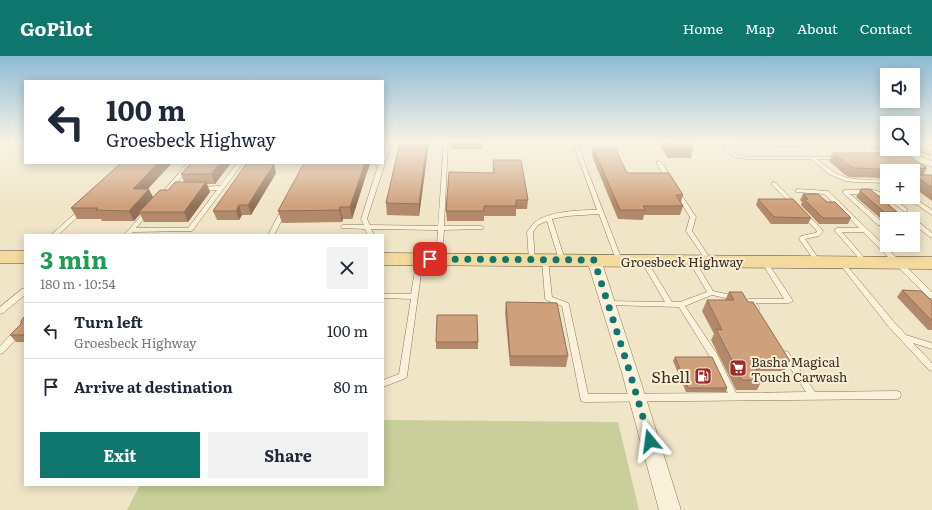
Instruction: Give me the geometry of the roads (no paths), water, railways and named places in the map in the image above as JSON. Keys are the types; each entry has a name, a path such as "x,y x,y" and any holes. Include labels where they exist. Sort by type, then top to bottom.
{"main road":[{"path":"0,257 24,257"},
{"name":"Groesbeck Highway","path":"384,259 932,262"}],"street":[{"path":"594,260 638,399 670,510"}],"lane":[{"path":"384,384 403,376 414,297 441,228 445,163"},
{"path":"583,163 619,260"},
{"path":"659,163 693,217 690,231 710,293"},
{"path":"818,163 838,178 860,181 880,181"},
{"path":"129,233 190,164"},
{"path":"129,233 190,230 239,164"},
{"path":"371,234 364,219 382,164"},
{"path":"774,184 819,229 820,232 817,235 803,237 802,239 818,262"},
{"path":"169,188 176,188"},
{"path":"191,188 221,188"},
{"path":"798,191 826,192 932,296"},
{"path":"880,194 874,192 845,192 880,224"},
{"path":"272,234 288,202"},
{"path":"55,234 89,203"},
{"path":"898,204 905,210"},
{"path":"920,204 932,213"},
{"path":"546,260 530,232 536,224 563,215 601,212"},
{"path":"549,219 546,260 549,298 565,305 584,398 638,399 897,395"},
{"path":"920,226 932,236"},
{"path":"343,227 481,228"},
{"path":"864,230 836,230 865,262"},
{"path":"644,261 670,305"},
{"path":"608,303 681,305 710,293 751,301 789,301 764,261"},
{"path":"841,262 891,324 932,368"},
{"path":"0,312 24,291"},
{"path":"384,296 414,297"},
{"path":"751,301 759,314"},
{"path":"681,305 714,356 734,397"},
{"path":"0,351 24,326"},
{"path":"902,336 932,346"},
{"path":"780,345 813,396"}],"place":[{"name":"Basha Magical Touch Carwash","path":"738,368"},
{"name":"Shell","path":"703,376"}]}
